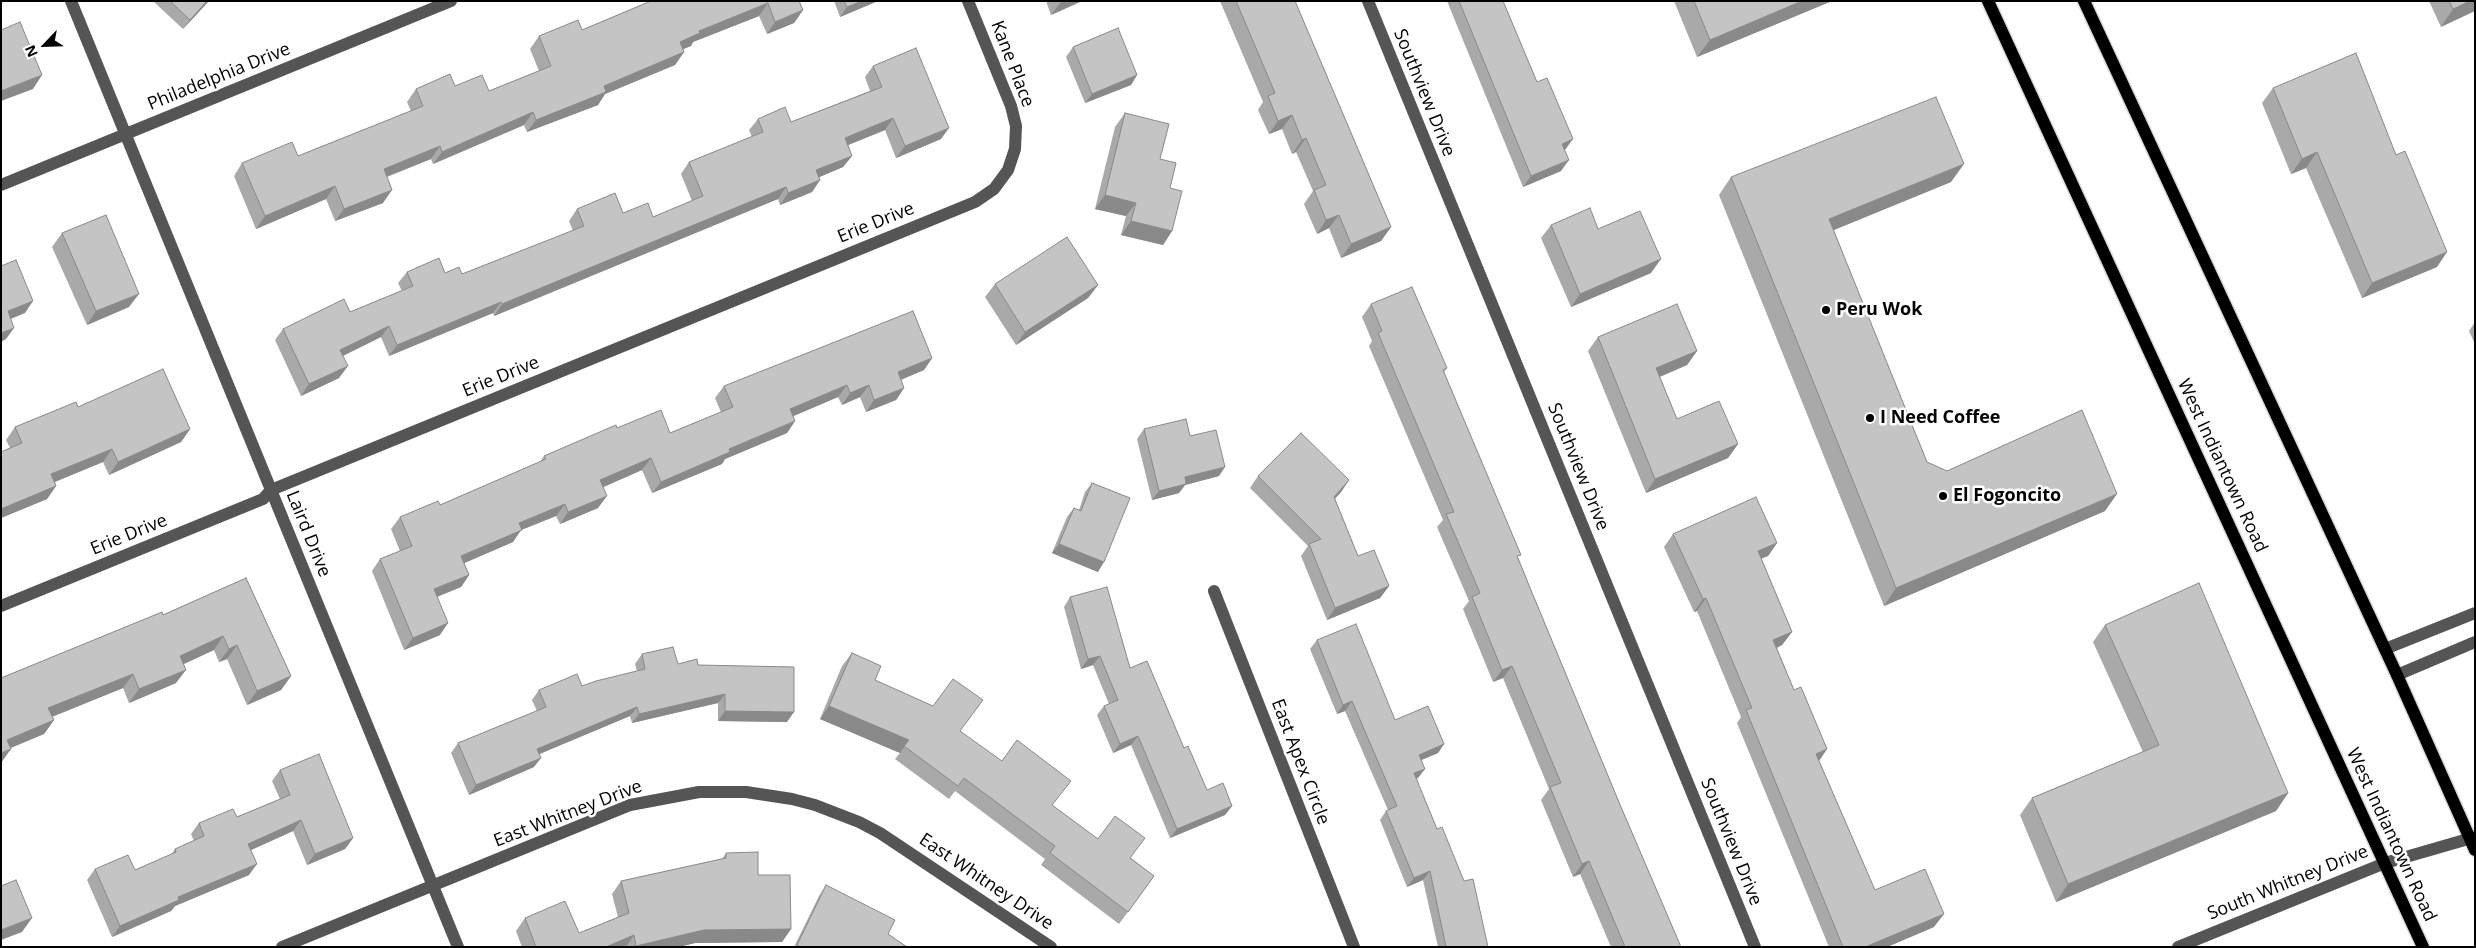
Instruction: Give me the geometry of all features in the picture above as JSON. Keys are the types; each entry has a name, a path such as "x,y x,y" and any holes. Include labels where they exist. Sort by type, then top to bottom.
{"main road":[{"name":"West Indiantown Road","path":"1988,1 2423,947"},
{"path":"2084,1 2473,836 2475,850"}],"street":[{"name":"Laird Drive","path":"71,1 458,947"},
{"name":"Philadelphia Drive","path":"1,185 451,1"},
{"name":"Kane Place","path":"968,1 1011,106 1016,126 1015,149 1008,170"},
{"name":"Southview Drive","path":"1368,1 1755,947"},
{"name":"Erie Drive","path":"1,606 263,499 271,490 975,202 994,189 1008,170"},
{"name":"East Apex Circle","path":"1214,591 1354,947"},
{"path":"2385,648 2475,613"},
{"path":"2397,675 2475,642"},
{"name":"East Whitney Drive","path":"282,947 630,805 699,792 746,792 792,799 815,805 859,822 880,833 1051,947"},
{"name":"South Whitney Drive","path":"2178,947 2385,863 2473,836"}],"building":[{"path":"170,1 207,1 190,20"},
{"path":"651,1 799,1 803,10 775,22 768,3 699,31 700,33 680,42 684,52 604,86 606,92 536,120 533,112 442,152 440,146 384,169 392,190 344,209 335,186 265,216 242,163 292,142 298,156 423,106 416,89 450,74 455,86 482,75 489,91 551,66 539,36 578,20 582,30"},
{"path":"844,1 862,1 847,7"},
{"path":"1236,1 1295,1 1391,227 1351,244 1339,215 1326,220 1314,190 1326,185 1306,138 1302,140 1292,115 1278,121 1268,96 1275,93"},
{"path":"1459,1 1503,1 1537,82 1547,78 1573,139 1562,144 1569,160 1531,176"},
{"path":"1694,1 1802,1 1710,40"},
{"path":"2449,1 2470,1 2453,9"},
{"path":"20,22 42,75 1,91 1,30"},
{"path":"1118,28 1137,75 1092,94 1073,47"},
{"path":"916,48 949,128 905,146 893,118 845,138 852,156 816,170 820,180 788,193 786,187 502,304 501,302 397,345 389,326 340,350 348,366 309,384 283,329 344,299 350,312 413,286 407,272 439,258 445,273 459,267 462,274 584,226 577,209 615,193 623,213 648,203 653,217 703,196 689,162 763,132 758,119 785,107 791,122 882,87 873,66"},
{"path":"2356,53 2396,155 2405,151 2447,252 2372,283 2317,152 2302,159 2273,88"},
{"path":"1936,97 1964,164 1829,219 1927,462 1947,471 2082,410 2117,494 1896,588 1731,177"},
{"path":"1125,113 1169,124 1160,159 1176,163 1170,188 1182,191 1172,231 1131,221 1136,203 1105,195"},
{"path":"1590,208 1598,229 1640,211 1661,259 1580,294 1551,225"},
{"path":"106,215 139,294 96,311 62,233"},
{"path":"1067,237 1098,285 1025,332 995,284"},
{"path":"16,260 33,301 8,311 14,328 1,333 1,266"},
{"path":"1412,287 1447,368 1443,370 1521,555 1517,556 1681,947 1625,947 1589,861 1582,864 1550,787 1561,783 1512,666 1502,670 1472,597 1480,593 1446,514 1454,512 1378,333 1382,331 1371,304"},
{"path":"1677,304 1697,351 1656,368 1677,419 1719,401 1738,444 1655,479 1598,337"},
{"path":"913,311 932,358 898,372 904,388 874,400 869,385 850,393 847,385 790,409 795,421 729,449 730,452 661,482 651,458 600,480 607,496 568,512 565,504 519,523 522,530 461,556 469,575 434,589 448,623 413,638 380,559 412,546 400,517 438,501 440,505 546,459 544,456 616,425 617,428 661,410 670,433 733,407 724,386"},
{"path":"163,369 190,429 118,462 112,449 51,474 56,486 1,509 1,452 22,443 15,427 76,402 78,407"},
{"path":"1186,419 1190,436 1216,430 1225,467 1185,477 1186,484 1159,491 1144,429"},
{"path":"1301,433 1349,480 1334,497 1358,556 1374,550 1389,586 1335,608 1309,544 1321,539 1258,476"},
{"path":"1092,483 1130,498 1104,562 1059,544 1074,508 1081,511"},
{"path":"1756,497 1777,543 1758,551 1792,632 1773,640 1794,690 1801,687 1827,749 1816,754 1875,890 1925,869 1944,914 1865,947 1843,947 1746,710 1752,708 1706,598 1703,599 1673,534"},
{"path":"246,578 291,676 257,691 237,645 229,649 223,636 180,656 186,670 139,689 133,674 48,708 54,720 7,740 11,749 1,753 1,678 162,612 163,615"},
{"path":"2199,583 2288,793 2068,884 2032,798 2159,745 2105,625"},
{"path":"1107,587 1130,668 1147,661 1184,748 1188,746 1207,790 1223,783 1232,806 1177,829 1138,736 1120,744 1104,706 1118,700 1100,656 1088,659 1070,597"},
{"path":"1356,624 1395,720 1428,706 1444,744 1419,755 1425,769 1414,773 1437,829 1442,827 1464,881 1473,879 1488,947 1446,947 1430,871 1414,878 1386,811 1397,806 1352,701 1343,705 1317,640"},
{"path":"673,647 678,664 697,659 698,665 794,667 794,712 725,711 725,694 639,714 637,707 537,749 541,758 476,785 458,743 546,707 539,690 577,674 582,686 645,669 642,654"},
{"path":"852,653 881,666 875,680 933,706 953,679 983,700 960,731 1002,761 1017,740 1071,781 1052,805 1098,839 1115,816 1145,838 1130,858 1154,876 1128,912 1050,853 1055,846 964,778 958,786 904,746 909,740 829,706"},
{"path":"319,754 353,838 315,854 301,820 248,844 257,864 178,897 179,900 120,926 95,869 128,855 135,870 176,852 175,849 204,836 199,823 233,809 237,817 290,795 280,770"},
{"path":"758,852 758,875 790,875 791,929 704,930 636,946 634,935 606,947 536,947 525,918 565,901 579,933 629,913 621,881 726,858 726,853"},
{"path":"16,880 32,918 1,930 1,886"},
{"path":"826,885 895,920 888,934 907,947 800,947 797,945"}],"place":[{"name":"Peru Wok","path":"1826,310"},
{"name":"I Need Coffee","path":"1870,418"},
{"name":"El Fogoncito","path":"1943,496"}]}
